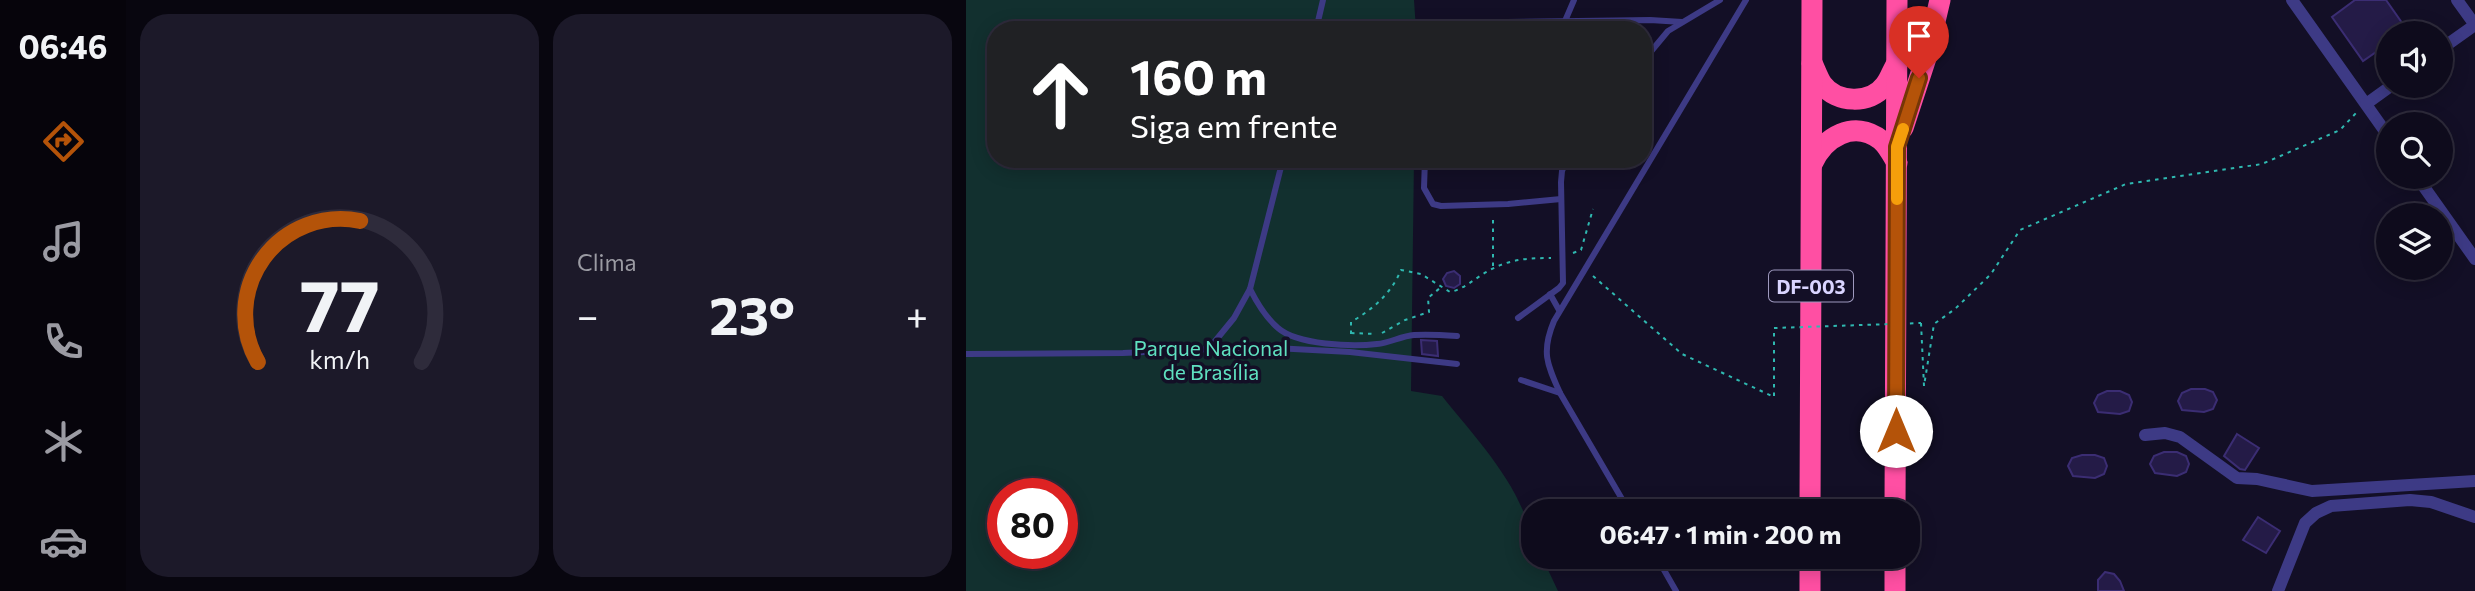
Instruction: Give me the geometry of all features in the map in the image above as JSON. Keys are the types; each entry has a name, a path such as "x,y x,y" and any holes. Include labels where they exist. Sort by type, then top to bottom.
{"highway":[{"name":"DF-003","path":"1810,499 1812,0"},
{"path":"1895,499 1897,0"},
{"path":"1897,155 1927,55 1940,0"},
{"path":"1811,61 1822,84 1835,95 1853,100 1870,97 1885,86 1896,64"},
{"path":"1812,165 1824,144 1836,135 1852,131 1867,133 1897,155"},
{"path":"1810,569 1810,591"},
{"path":"1895,569 1895,591"}],"street":[{"path":"2453,41 2475,25 2457,0"},
{"path":"2297,2 2376,119"},
{"path":"2365,104 2376,96"},
{"path":"2425,189 2475,259"},
{"path":"2145,435 2165,433 2180,437 2237,478 2257,479 2312,491 2475,481"},
{"path":"2278,591 2305,523 2330,506 2410,499 2431,502 2475,517"}],"lane":[{"path":"1318,21 1323,0"},
{"path":"1574,0 1565,21 1646,21"},
{"path":"1652,50 1668,31 1720,0"},
{"path":"1652,156 1746,0"},
{"path":"1652,21 1682,22"},
{"path":"1207,351 1234,318 1250,289 1281,168"},
{"path":"1425,168 1424,188 1433,204 1441,206 1561,199"},
{"path":"1518,318 1563,283 1561,199 1563,168"},
{"path":"1622,499 1560,393 1546,361 1545,349 1559,310 1644,168"},
{"path":"1250,289 1259,307 1279,330 1291,336 1317,342 1377,344 1411,335 1457,336"},
{"path":"1550,295 1559,310"},
{"path":"966,354 1123,354 1255,346 1350,352 1457,364"},
{"path":"1521,380 1560,393"},
{"path":"1663,569 1676,591"}],"path":[{"path":"1584,268 1682,354 1774,397 1774,328 1921,323 1924,386 1934,324 1955,309 1991,274 2020,230 2126,184 2262,164 2340,130 2365,104"},
{"path":"1493,268 1494,204"},
{"path":"1441,287 1428,298 1429,312 1405,320 1381,334 1351,333 1351,322 1370,310 1395,285 1401,270 1421,274 1450,292 1461,289 1493,268 1523,258 1562,258 1581,250 1593,208"}],"green space":[{"name":"Parque Nacional de Brasília","path":"966,0 1414,0 1415,21 987,21 987,168 1414,168 1411,391 1442,396 1486,450 1501,470 1521,506 1521,569 1548,569 1558,591 966,591"}],"building":[{"path":"2355,0 2386,0 2401,21 2376,21 2376,52 2363,61 2332,17"},
{"path":"1454,271 1460,276 1460,284 1454,288 1446,286 1443,279 1447,273"},
{"path":"1421,340 1437,341 1438,356 1422,354"},
{"path":"2191,389 2213,392 2217,400 2213,409 2204,412 2182,410 2178,401 2182,393"},
{"path":"2107,391 2120,391 2129,395 2132,402 2129,411 2120,414 2098,412 2094,403 2098,395"},
{"path":"2237,434 2259,448 2245,470 2224,456"},
{"path":"2164,452 2177,452 2186,456 2189,464 2186,472 2177,476 2155,473 2150,464 2154,456"},
{"path":"2082,455 2104,458 2107,466 2104,474 2095,478 2073,476 2068,466 2072,458"},
{"path":"2258,517 2280,531 2266,553 2243,540"},
{"path":"2105,572 2114,574 2124,591 2098,591 2098,580"}],"slow traffic":[{"path":"1897,199 1897,147 1903,129"}],"route":[{"path":"1896,431 1897,147 1919,78"}]}
